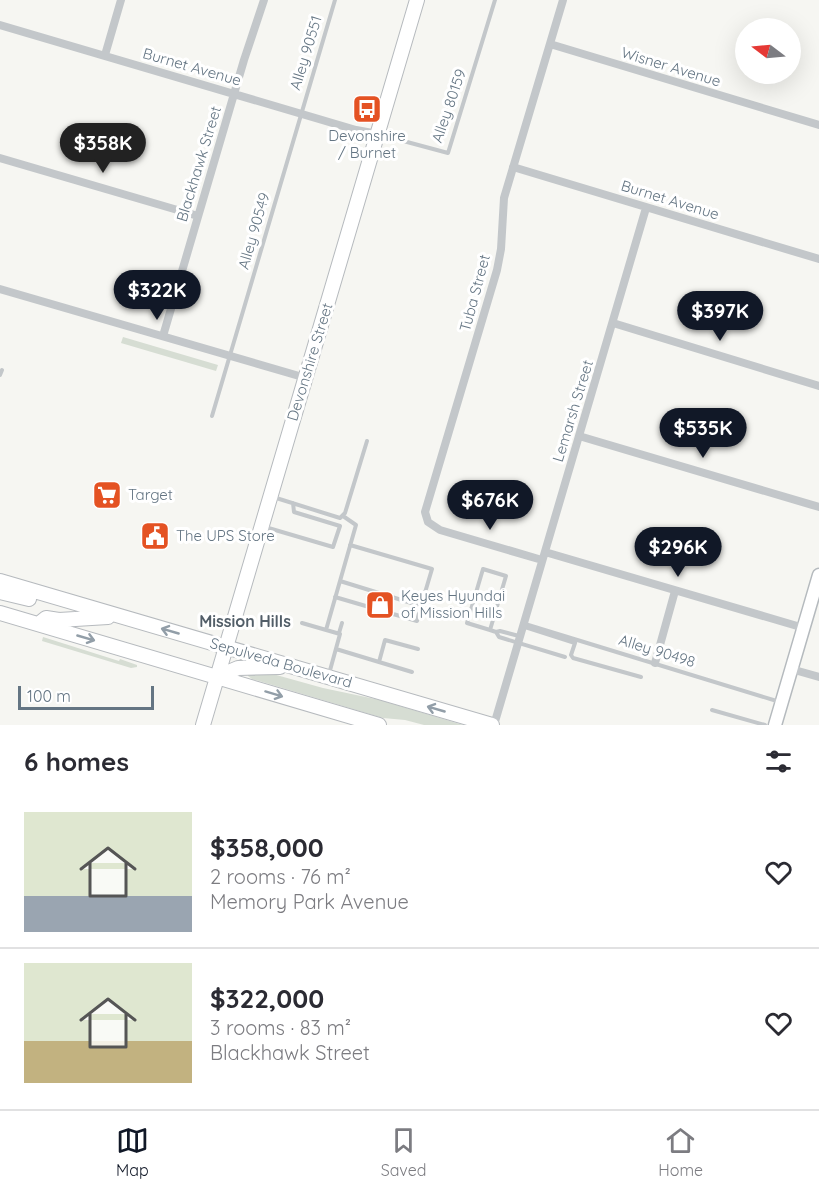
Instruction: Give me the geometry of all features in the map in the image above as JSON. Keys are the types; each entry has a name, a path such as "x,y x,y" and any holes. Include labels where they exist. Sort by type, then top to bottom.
{"main road":[{"name":"Devonshire Street","path":"203,725 417,0"},
{"name":"Sepulveda Boulevard","path":"3,586 29,599 46,595 493,725"},
{"name":"Sepulveda Boulevard","path":"0,613 218,677 352,721 379,725"},
{"path":"38,624 46,618 59,620 119,616"},
{"path":"218,677 238,668 292,667"}],"street":[{"path":"105,55 121,0"},
{"name":"Blackhawk Street","path":"163,336 264,0"},
{"name":"Tuba Street","path":"544,556 440,530 428,522 425,513 497,270 501,249 502,210 563,0"},
{"name":"Burnet Avenue","path":"0,25 356,130 378,134"},
{"name":"Wisner Avenue","path":"550,44 819,125"},
{"path":"0,158 198,216"},
{"name":"Burnet Avenue","path":"513,167 819,259"},
{"name":"Lemarsh Street","path":"493,725 525,625 646,208"},
{"path":"0,289 306,378"},
{"path":"613,323 819,386"},
{"path":"579,436 819,507"},
{"path":"544,556 804,628"},
{"path":"775,725 819,575"},
{"path":"655,663 675,591"},
{"path":"792,669 819,677"}],"lane":[{"name":"Alley 90551","path":"301,113 334,0"},
{"name":"Alley 80159","path":"378,134 448,153 495,0"},
{"name":"Alley 90549","path":"212,416 301,113"},
{"path":"270,496 340,518 345,513 367,441"},
{"path":"261,526 333,547 340,526 294,512 293,504"},
{"path":"326,630 356,525 342,515"},
{"path":"335,597 417,621 432,569 350,545"},
{"path":"490,630 506,576 483,569 467,623 496,632 500,631 565,657"},
{"path":"340,581 421,606"},
{"path":"302,623 339,633"},
{"path":"328,677 342,623"},
{"path":"525,625 575,642 573,658 641,677"},
{"name":"Alley 90498","path":"525,625 782,703"},
{"path":"496,632 499,637 520,640"},
{"path":"379,662 385,640 418,649"},
{"path":"336,649 412,672"},
{"path":"712,710 765,725"}],"shaded area":[{"path":"123,337 218,365 216,371 121,343"},
{"path":"43,637 119,661 120,659 137,665 137,667 131,668 42,641"},
{"path":"249,671 262,671 323,688 380,700 463,725 424,725 383,718 252,679 248,676"}],"place":[{"name":"Devonshire / Burnet","path":"367,109"},
{"name":"Target","path":"107,495"},
{"name":"The UPS Store","path":"155,536"},
{"name":"Keyes Hyundai of Mission Hills","path":"380,605"}],"district":[{"name":"Mission Hills","path":"245,621"}]}
